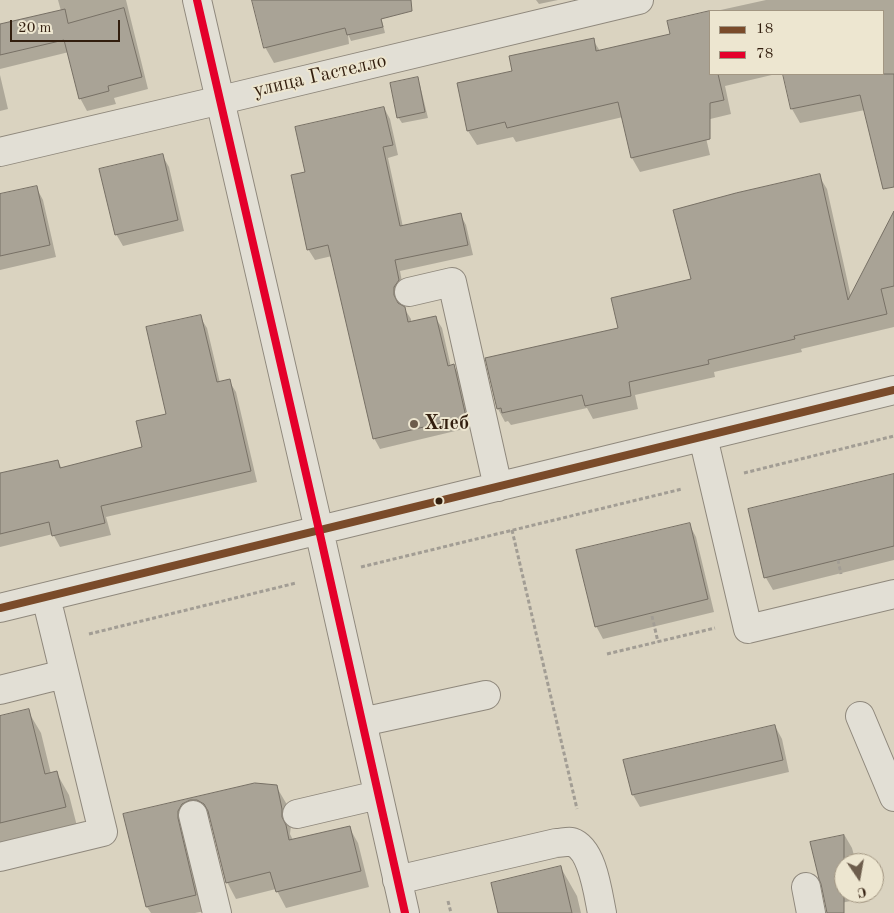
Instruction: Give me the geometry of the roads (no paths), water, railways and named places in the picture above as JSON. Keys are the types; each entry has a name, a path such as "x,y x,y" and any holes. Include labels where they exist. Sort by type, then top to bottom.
{"street":[{"path":"197,0 320,530 405,913"},
{"name":"улица Гастелло","path":"0,152 639,0"},
{"path":"409,292 452,282 498,487"},
{"path":"0,608 894,390"},
{"path":"703,437 748,629 894,594"},
{"path":"0,857 102,832 46,597"},
{"path":"0,690 64,674"},
{"path":"362,722 486,695"},
{"path":"860,716 894,797"},
{"path":"297,814 378,795"},
{"path":"193,815 217,913"},
{"path":"397,880 556,843 571,842 583,849 590,862 602,913"}],"place":[{"name":"Хлеб","path":"414,424"}]}
